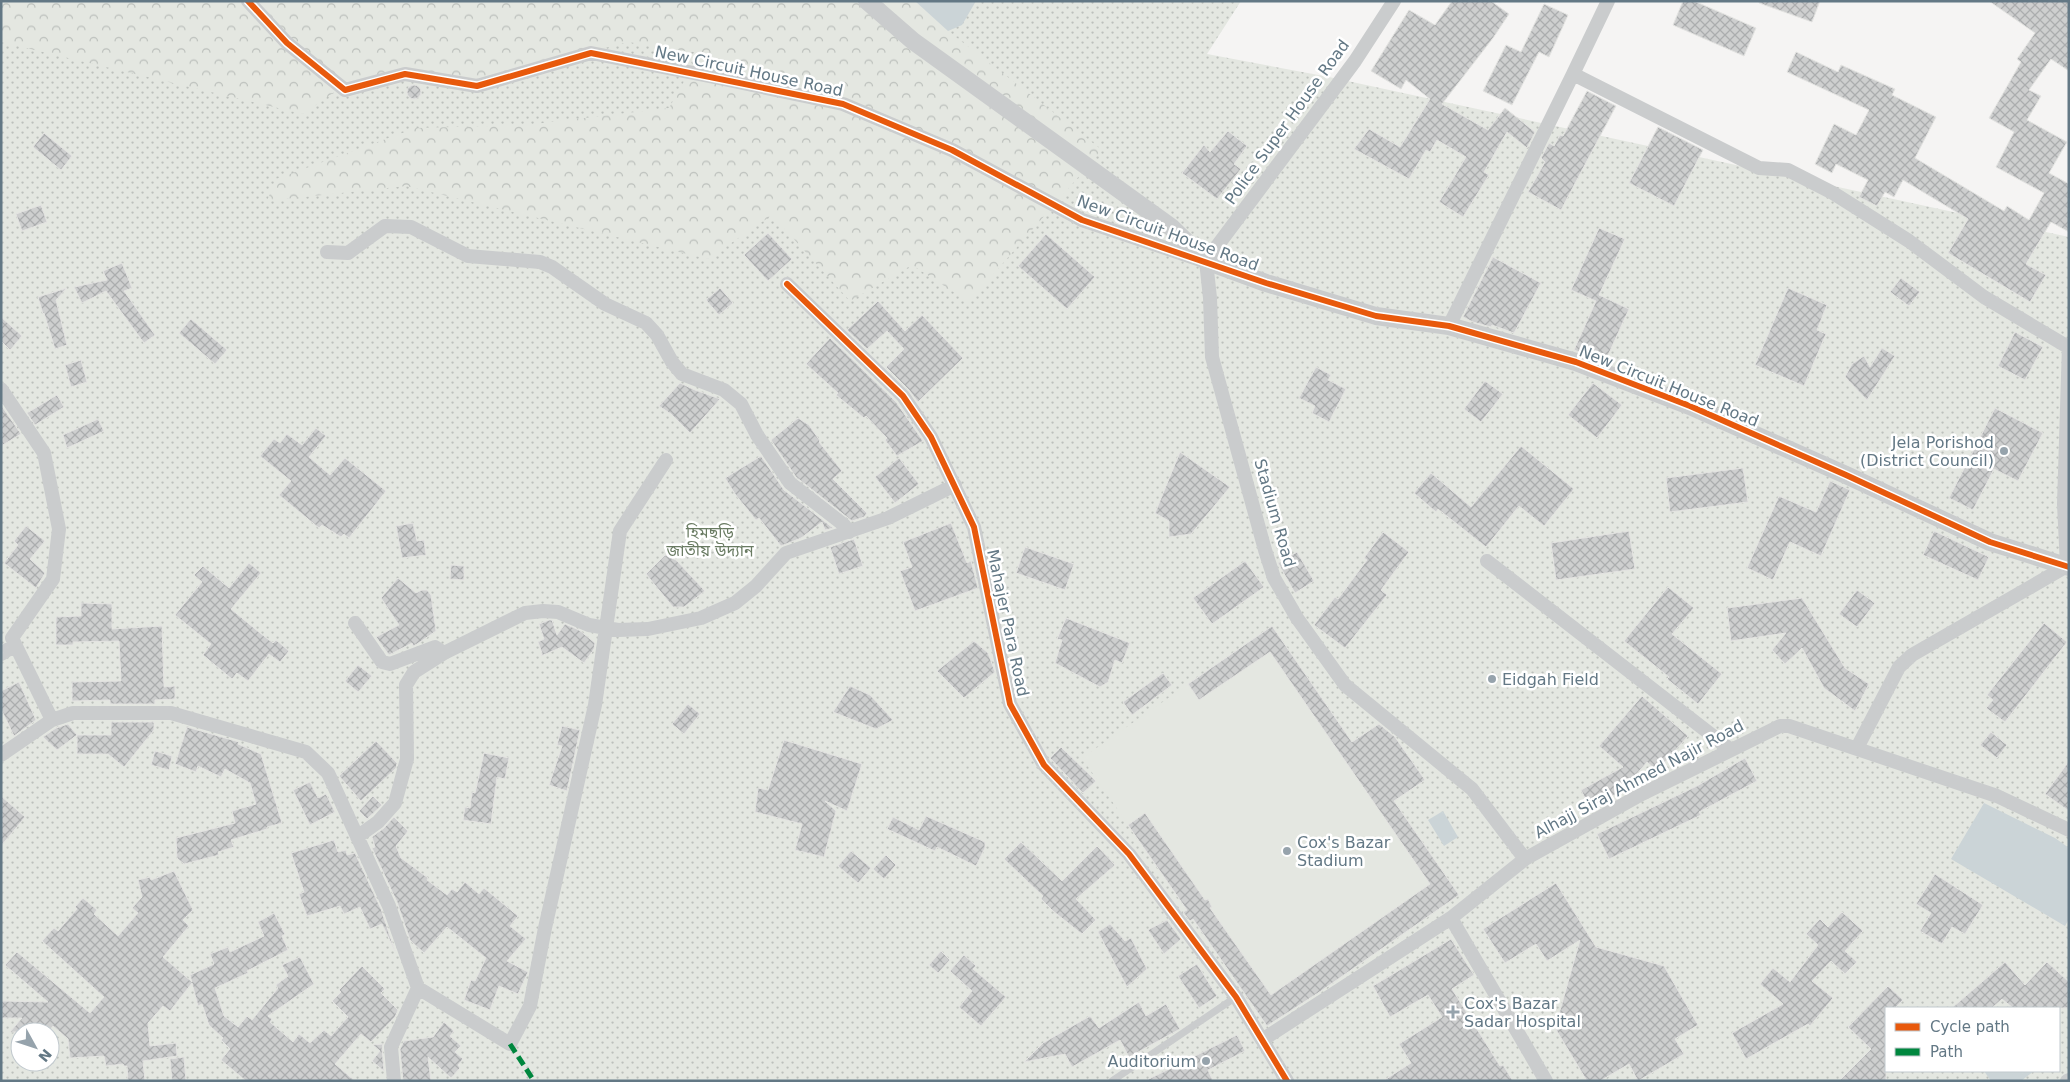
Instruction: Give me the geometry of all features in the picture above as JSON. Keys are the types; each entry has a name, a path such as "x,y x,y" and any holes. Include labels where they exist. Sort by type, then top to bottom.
{"street":[{"name":"New Circuit House Road","path":"248,1 287,42 345,90 405,74 477,86 591,53 843,104 952,150 1082,220 1266,283 1376,316 1449,326 1576,362 1681,403 1846,475 1990,542 2068,566"},
{"path":"868,1 913,41 1171,227 1206,262"},
{"name":"Police Super House Road","path":"1206,262 1355,61 1394,1"},
{"path":"1449,326 1608,1"},
{"path":"1573,74 1758,168 1788,170 1833,193 1909,241 1984,297 2068,346 2064,504 2068,566 1912,654 1899,667 1857,748"},
{"path":"327,252 348,253 385,226 411,227 468,256 540,262 552,266 586,292 646,323 657,335 672,362 682,374 724,390 742,404 757,434 790,483 844,525 850,532"},
{"name":"Stadium Road","path":"1206,262 1210,298 1212,356 1264,550 1274,578 1297,618 1344,685 1472,789 1525,859"},
{"name":"Mahajer Para Road","path":"787,284 903,396 931,437 974,526 1010,704 1044,766 1129,854 1236,997 1286,1081"},
{"path":"1,389 44,453 60,529 53,579 12,638 52,720"},
{"path":"1,755 52,720 73,713 171,713 306,752 328,773 389,906 418,988 510,1044 530,1006 545,928 595,705 620,531 666,460"},
{"path":"357,837 378,822 395,803 407,759 406,685 414,672 444,653 468,643 525,613 558,612 606,629 648,629 701,618 735,603 756,586 786,553 888,518 955,485"},
{"path":"1487,561 1732,750"},
{"path":"355,623 382,662 390,664 436,647 444,653"},
{"path":"1,654 15,645"},
{"name":"Alhajj Siraj Ahmed Najir Road","path":"1262,1040 1451,918 1525,859 1642,794 1780,726 1789,726 1997,796 2069,830"},
{"path":"1451,918 1546,1081"},
{"path":"394,1081 391,1047 418,988"}],"lane":[{"path":"1112,1081 1236,997"}],"green space":[{"name":"হিমছড়ি জাতীয় উদ্যান","path":"1,1 1241,1 1207,54 1329,77 2069,237 2069,1081 1,1081"},
{"path":"1,1 915,1 948,31 1102,150 969,302 912,265 850,301 772,215 708,259 406,186 267,201 276,179 416,128 526,125 669,108 700,53 628,42 477,81 407,70 343,86 303,114 1,42"},
{"name":"Cox's Bazar Stadium","path":"1272,626 1352,742 1383,721 1425,780 1394,802 1459,895 1269,1028 1082,758"}],"shaded area":[{"path":"915,1 976,1 962,25 948,31"},
{"path":"1984,803 2055,838 2069,848 2069,919 2065,926 1951,859"},
{"path":"1443,811 1458,837 1444,846 1428,820"},
{"path":"1985,1072 2033,1072 2021,1081 1991,1081"}],"building":[{"path":"1452,1 1491,1 1509,14 1442,104 1488,130 1505,108 1535,132 1527,148 1507,132 1484,172 1489,175 1463,217 1439,202 1466,157 1437,140 1430,152 1426,150 1409,179 1354,149 1369,129 1400,147 1430,99 1406,80 1401,89 1371,71 1409,10 1435,25"},
{"path":"1683,1 1694,1 1756,28 1744,56 1673,25"},
{"path":"1759,1 1820,1 1812,22 1759,3"},
{"path":"1989,1 2069,1 2069,71 2051,59 2029,90 2041,96 2027,120 2067,142 2049,173 2069,184 2069,232 2051,222 2026,264 2046,275 2030,302 1948,253 1968,219 1903,180 1894,197 1885,192 1877,206 1859,197 1868,180 1836,164 1832,173 1815,164 1834,124 1856,135 1869,110 1787,72 1796,52 1838,72 1841,65 1895,89 1892,95 1936,117 1915,158 2004,211 2007,206 2029,220 2044,193 1996,167 2014,132 1989,118 2021,62 2017,59 2035,33"},
{"path":"1544,4 1568,15 1549,57 1539,52 1512,105 1483,91 1506,45 1521,52"},
{"path":"414,85 419,87 421,92 419,97 414,99 409,97 407,92 409,87"},
{"path":"1587,91 1616,106 1561,210 1528,192 1545,162 1541,158 1549,143 1554,146 1560,135 1563,136"},
{"path":"1658,127 1703,150 1674,206 1629,183"},
{"path":"1228,131 1247,146 1234,164 1241,169 1217,199 1182,173 1204,145 1210,152"},
{"path":"44,133 72,156 61,170 33,147"},
{"path":"41,205 47,222 22,231 16,214"},
{"path":"1599,228 1625,239 1599,295 1629,309 1605,362 1574,350 1596,301 1571,290"},
{"path":"768,233 792,259 768,281 744,255"},
{"path":"1046,234 1095,277 1067,309 1018,266"},
{"path":"1493,257 1541,283 1514,333 1492,325 1491,327 1473,322 1463,317"},
{"path":"122,263 132,288 124,291 155,335 144,343 106,291 82,303 74,287 107,280 103,271"},
{"path":"1901,278 1920,292 1909,306 1890,292"},
{"path":"67,288 56,300 67,345 55,349 38,297"},
{"path":"720,288 733,303 719,315 706,300"},
{"path":"1788,288 1827,305 1817,330 1826,334 1804,386 1755,365"},
{"path":"878,301 905,331 922,315 963,358 918,402 886,367 904,349 887,331 867,349 847,330"},
{"path":"1,317 22,336 10,350 1,341"},
{"path":"191,319 227,350 215,364 179,333"},
{"path":"2015,332 2043,347 2025,380 1998,366"},
{"path":"830,338 896,402 923,441 897,456 885,440 887,438 866,416 864,418 836,395 838,393 806,364"},
{"path":"1882,348 1895,356 1867,400 1845,377 1852,364 1864,356 1870,367"},
{"path":"81,360 87,382 71,387 65,365"},
{"path":"1316,367 1331,375 1328,380 1346,389 1329,422 1312,413 1315,406 1299,398"},
{"path":"1485,381 1503,394 1481,422 1464,409"},
{"path":"680,383 720,399 690,433 671,414 659,406"},
{"path":"1593,383 1622,405 1597,438 1568,415"},
{"path":"57,395 64,407 35,425 27,413"},
{"path":"1,405 21,434 1,446"},
{"name":"Jela Porishod (District Council)","path":"1995,408 2043,433 2018,481 1994,469 1973,510 1949,498"},
{"path":"798,418 809,425 819,442 842,471 833,479 867,513 864,517 852,521 796,477 771,440"},
{"path":"98,419 104,431 67,448 63,435"},
{"path":"316,428 326,436 309,457 330,475 345,458 386,491 349,538 344,534 341,537 322,525 319,528 279,495 291,481 260,456 274,439 280,443 287,434 302,445"},
{"path":"1521,446 1574,489 1544,526 1519,506 1486,547 1438,509 1436,512 1414,493 1431,473 1471,507"},
{"path":"1180,452 1230,487 1191,534 1169,537 1169,521 1155,513"},
{"path":"761,456 784,490 833,528 825,530 822,522 801,538 781,546 759,518 756,520 725,478"},
{"path":"899,458 919,484 895,503 875,477"},
{"path":"1743,468 1748,502 1670,512 1666,478"},
{"path":"1830,481 1850,490 1821,556 1790,542 1773,580 1747,568 1779,496 1816,512"},
{"path":"413,523 417,541 424,540 426,555 402,558 396,526"},
{"path":"951,523 967,563 971,561 978,588 915,611 900,571 912,567 903,542"},
{"path":"26,526 45,541 30,559 45,573 36,588 4,563 18,545 14,541"},
{"path":"1629,531 1635,569 1556,580 1551,543"},
{"path":"1934,531 1989,557 1978,580 1923,555"},
{"path":"1383,532 1409,552 1381,590 1387,595 1345,648 1314,625 1335,597 1338,599 1367,560 1364,558"},
{"path":"854,539 863,566 839,574 830,547"},
{"path":"1025,547 1074,564 1065,590 1016,573"},
{"path":"1297,552 1314,581 1295,593 1278,563"},
{"path":"665,555 676,560 705,591 684,607 673,607 646,574"},
{"path":"1245,561 1264,587 1212,624 1193,598"},
{"path":"249,563 261,573 231,609 273,643 276,640 289,651 280,662 269,654 248,681 237,673 232,679 203,655 211,644 175,615 202,582 194,575 203,566 229,588"},
{"path":"451,565 464,566 464,580 450,579"},
{"path":"398,578 416,593 427,590 431,595 436,631 417,644 413,646 412,643 389,655 376,637 399,625 381,598"},
{"path":"1668,587 1694,608 1672,634 1722,674 1698,704 1667,679 1669,677 1624,641"},
{"path":"1857,590 1875,603 1857,627 1839,614"},
{"path":"1802,598 1845,668 1869,684 1855,711 1824,688 1802,648 1785,664 1772,650 1786,633 1731,641 1727,608"},
{"path":"81,603 112,604 112,629 162,626 164,687 175,686 175,699 155,700 155,704 110,704 110,700 72,701 72,682 121,681 119,641 73,642 73,645 56,645 56,617 81,616"},
{"path":"1066,618 1130,643 1122,663 1115,660 1108,682 1100,687 1055,663 1062,640 1057,639"},
{"path":"552,620 557,635 565,624 579,630 595,643 594,649 584,663 562,647 541,656 542,653 538,642 544,639 539,624"},
{"path":"2044,623 2067,642 2005,722 1986,708 1993,700 1987,695"},
{"path":"1272,626 1352,742 1379,724 1395,737 1425,780 1394,801 1459,895 1267,1026 1193,919 1190,921 1183,912 1187,910 1128,825 1145,813 1205,900 1208,899 1212,907 1210,908 1271,995 1430,884 1270,652 1199,700 1188,684"},
{"path":"974,641 988,653 995,672 964,698 937,671"},
{"path":"358,665 372,676 358,692 345,681"},
{"path":"1163,673 1172,685 1132,715 1123,702"},
{"path":"19,682 36,720 14,736 1,709 1,691"},
{"path":"850,686 870,695 893,720 876,729 833,712"},
{"path":"1642,696 1688,736 1657,771 1647,762 1622,791 1590,808 1581,790 1623,767 1599,746"},
{"path":"688,704 700,714 684,734 672,724"},
{"path":"111,722 154,722 154,730 124,767 108,754 77,754 77,735 111,735"},
{"path":"68,724 77,735 57,750 43,737 56,728"},
{"path":"562,726 580,730 567,791 549,785 562,746 557,745"},
{"path":"187,727 239,742 238,744 261,754 282,823 231,840 234,847 218,852 219,855 184,864 177,858 176,838 235,823 232,811 256,804 250,783 225,769 221,777 198,766 196,772 175,764"},
{"path":"1991,732 2007,745 1997,758 1980,745"},
{"path":"784,740 862,764 847,811 825,801 836,811 824,857 795,850 802,824 755,812 758,788 768,790"},
{"path":"376,741 397,763 396,768 361,801 339,776"},
{"path":"1061,747 1096,781 1083,793 1050,758"},
{"path":"155,751 172,756 169,770 151,765"},
{"path":"484,753 509,758 505,779 497,777 491,824 463,820 465,807 470,808 472,792 475,793"},
{"path":"1745,758 1757,781 1699,812 1701,815 1609,859 1597,834 1697,786"},
{"path":"2069,761 2069,811 2045,794"},
{"path":"310,782 318,798 326,794 335,812 310,825 293,790"},
{"path":"1,796 25,817 1,846"},
{"path":"373,796 382,805 367,819 359,811"},
{"path":"926,816 985,842 985,848 976,866 937,847 935,851 887,829 893,817 919,830"},
{"path":"394,817 408,831 396,846 401,858 428,878 427,880 447,895 452,889 457,892 465,882 479,894 484,888 518,916 510,926 526,939 507,961 528,972 518,994 499,986 490,1010 464,1000 471,980 475,981 486,958 447,927 424,953 410,940 397,902 372,848 375,847 372,837"},
{"path":"334,840 338,852 346,850 347,855 355,853 381,909 395,951 382,924 370,929 360,907 344,914 340,906 307,916 299,894 304,892 291,853"},
{"path":"1021,842 1062,881 1097,846 1115,865 1076,899 1096,920 1082,934 1053,911 1041,899 1043,896 1004,859"},
{"path":"851,851 871,868 858,883 838,866"},
{"path":"886,855 896,865 884,879 873,869"},
{"path":"174,871 193,910 183,920 189,926 163,957 192,982 190,975 214,964 210,954 228,947 230,952 264,936 258,922 274,913 285,934 282,936 288,950 247,971 248,973 215,988 224,1016 238,1027 247,1016 252,1020 278,988 276,985 288,976 282,965 300,957 314,984 268,1016 272,1019 270,1022 293,1042 299,1034 310,1043 324,1030 331,1036 348,1017 332,1001 341,992 339,990 362,966 385,989 381,993 398,1010 395,1017 371,1042 361,1034 335,1064 355,1081 246,1081 221,1060 230,1049 221,1040 223,1038 209,1025 202,1004 198,1006 192,983 170,1011 163,1006 148,1023 150,1046 176,1043 177,1056 143,1061 145,1081 128,1081 127,1066 123,1064 106,1066 104,1056 70,1058 68,1039 60,1032 60,1022 19,1022 22,1018 1,1018 1,1001 48,1002 5,965 17,952 90,1013 104,997 42,941 54,928 58,931 77,909 75,907 83,898 97,910 94,914 118,936 138,913 132,908 142,897 138,880 150,877 151,880"},
{"path":"1935,874 1983,905 1965,934 1952,927 1942,944 1920,931 1931,913 1916,904"},
{"path":"1556,883 1596,947 1664,966 1698,1025 1675,1039 1684,1054 1638,1081 1629,1064 1600,1081 1587,1081 1555,1028 1580,940 1547,961 1536,944 1505,963 1483,929"},
{"path":"1842,912 1863,931 1845,951 1857,962 1845,974 1831,961 1812,981 1833,998 1810,1026 1808,1024 1746,1059 1732,1033 1783,1004 1760,984 1773,968 1790,982 1818,945 1806,934 1820,919 1828,927"},
{"path":"1167,920 1181,939 1164,954 1148,930"},
{"path":"1110,924 1125,941 1131,938 1147,969 1127,987 1098,932"},
{"name":"Cox's Bazar Sadar Hospital","path":"1451,939 1474,975 1452,989 1500,1066 1503,1065 1513,1081 1383,1081 1411,1063 1399,1044 1442,1017 1428,995 1390,1017 1373,986"},
{"path":"941,951 950,960 938,973 929,965"},
{"path":"964,955 976,966 973,969 1006,997 981,1026 959,1007 972,991 950,971"},
{"path":"2005,962 2025,985 2047,962 2069,982 2069,1008 2012,1007 2002,999 1993,1007 1953,1007"},
{"path":"1197,964 1217,996 1199,1008 1178,976"},
{"path":"1888,986 1903,1000 1896,1007 1885,1007 1886,1081 1839,1081 1871,1049 1848,1027"},
{"path":"1139,1002 1146,1016 1166,1004 1180,1029 1129,1057 1120,1040 1072,1067 1065,1054 1024,1062 1043,1043 1090,1016 1099,1028"},
{"path":"444,1022 454,1031 450,1036 461,1046 455,1052 463,1059 458,1065 460,1068 451,1078 428,1057 431,1081 403,1081 400,1049 404,1041 433,1037"},
{"name":"Auditorium","path":"1237,1035 1245,1051 1208,1070 1213,1081 1145,1081"},
{"path":"383,1044 384,1071 372,1061 380,1051 373,1045"},
{"path":"184,1057 186,1081 172,1081 170,1059"}],"marked path":[{"path":"510,1044 534,1081"}],"cycle path":[{"path":"248,1 287,43 345,90 405,74 477,86 591,53 843,104 952,150 1082,220 1266,283 1376,316 1449,326 1576,362 1690,406 1846,475 1990,542 2069,567"},
{"path":"787,284 903,396 931,437 974,527 1010,704 1044,765 1129,854 1236,997 1287,1081"}],"place":[{"name":"Jela Porishod (District Council)","path":"2004,451"},
{"name":"Eidgah Field","path":"1492,679"},
{"name":"Cox's Bazar Stadium","path":"1287,851"},
{"name":"Cox's Bazar Sadar Hospital","path":"1453,1012"},
{"name":"Auditorium","path":"1206,1061"}]}
